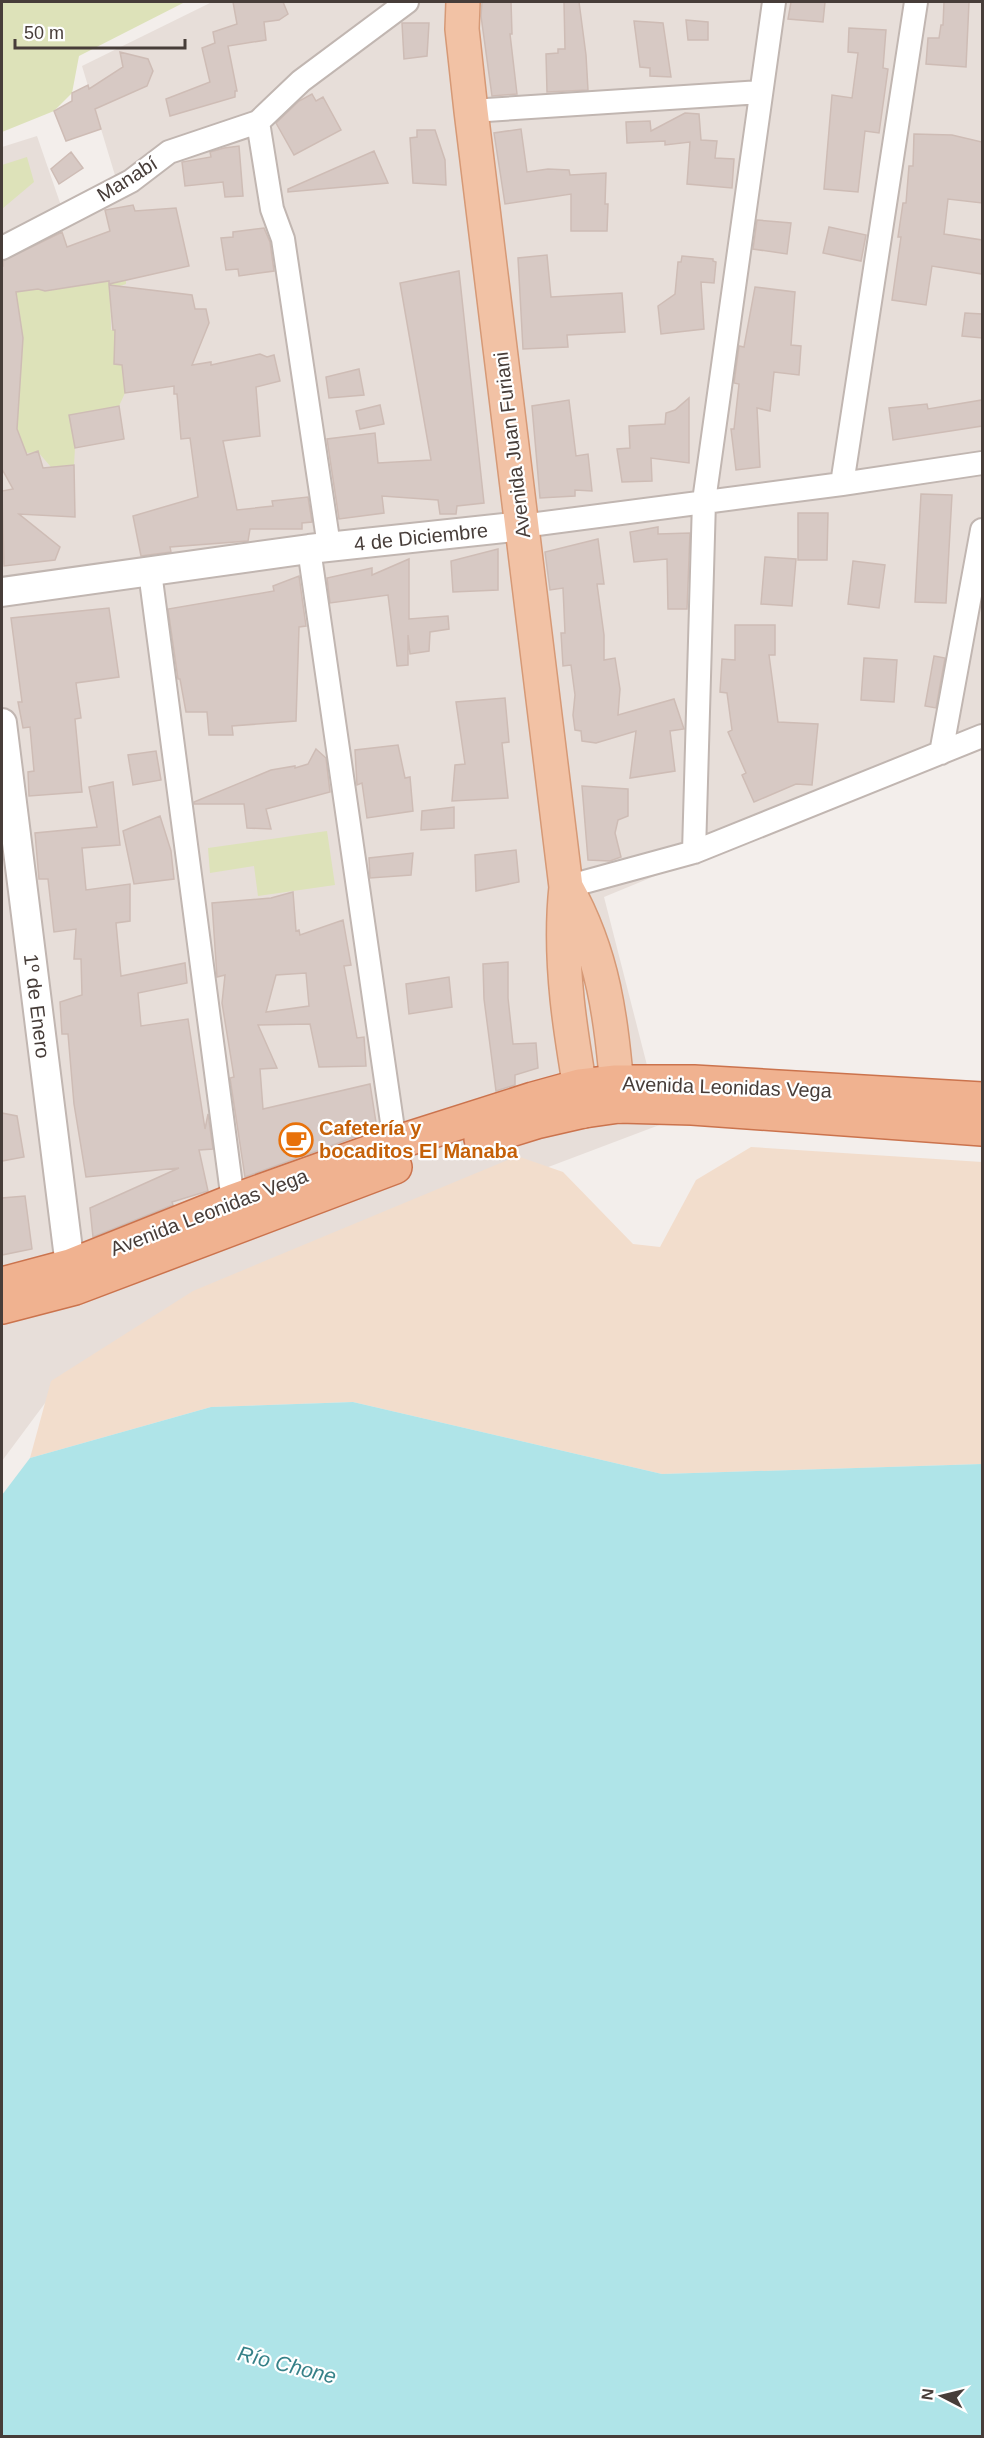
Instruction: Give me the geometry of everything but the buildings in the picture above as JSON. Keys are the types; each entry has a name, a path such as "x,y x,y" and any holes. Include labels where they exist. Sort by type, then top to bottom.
{"highway":[{"name":"Avenida Leonidas Vega","path":"2,1307 73,1277 233,1201 395,1143 533,1099 582,1099 694,1082 982,1099"},
{"name":"Avenida Leonidas Vega","path":"618,1094 692,1108 982,1129"},
{"name":"Avenida Leonidas Vega","path":"2,1284 73,1277 401,1165 536,1122 582,1099"}],"main road":[{"name":"Avenida Juan Furiani","path":"463,2 462,29 471,111 566,887 562,944 571,1032 582,1099"},
{"name":"Avenida Juan Furiani","path":"566,887 587,928 598,960 611,1028 618,1094"}],"street":[{"path":"395,1143 319,548 284,238 272,210 258,122 301,81 407,2"},
{"path":"694,852 704,501 774,2"},
{"path":"842,484 916,2"},
{"path":"471,111 761,92"},
{"name":"Manabí","path":"2,248 132,181 169,152 258,122"},
{"name":"4 de Diciembre","path":"2,592 319,548 522,526 842,484 982,463"},
{"path":"941,753 982,530"},
{"path":"150,572 233,1201"},
{"name":"1º de Enero","path":"2,723 73,1277"},
{"path":"566,887 694,852 982,736"}],"shaded area":[{"path":"212,2 982,2 982,741 604,897 662,1124 209,1295 54,1391 2,1461 2,147 37,136 67,223 117,182 82,66"}],"green space":[{"path":"2,2 185,2 79,56 72,93 54,111 2,132"},
{"path":"27,157 34,182 2,209 2,165"},
{"path":"126,274 126,284 110,289 111,330 125,330 115,343 114,363 122,365 125,393 119,406 69,415 75,448 74,465 51,467 38,452 26,453 17,429 22,334 16,291 36,288 45,291 78,286"},
{"path":"327,831 335,885 258,896 254,866 210,873 208,848"}],"sand":[{"path":"751,1147 982,1162 982,1464 662,1474 353,1402 211,1407 30,1458 51,1381 193,1291 517,1156 563,1172 633,1244 660,1247 696,1180"}],"water":[{"name":"Río Chone","path":"353,1402 662,1474 982,1464 982,2436 2,2436 2,1495 30,1458 211,1407"}],"place":[{"name":"Cafetería y bocaditos El Manaba","path":"296,1140"}]}
